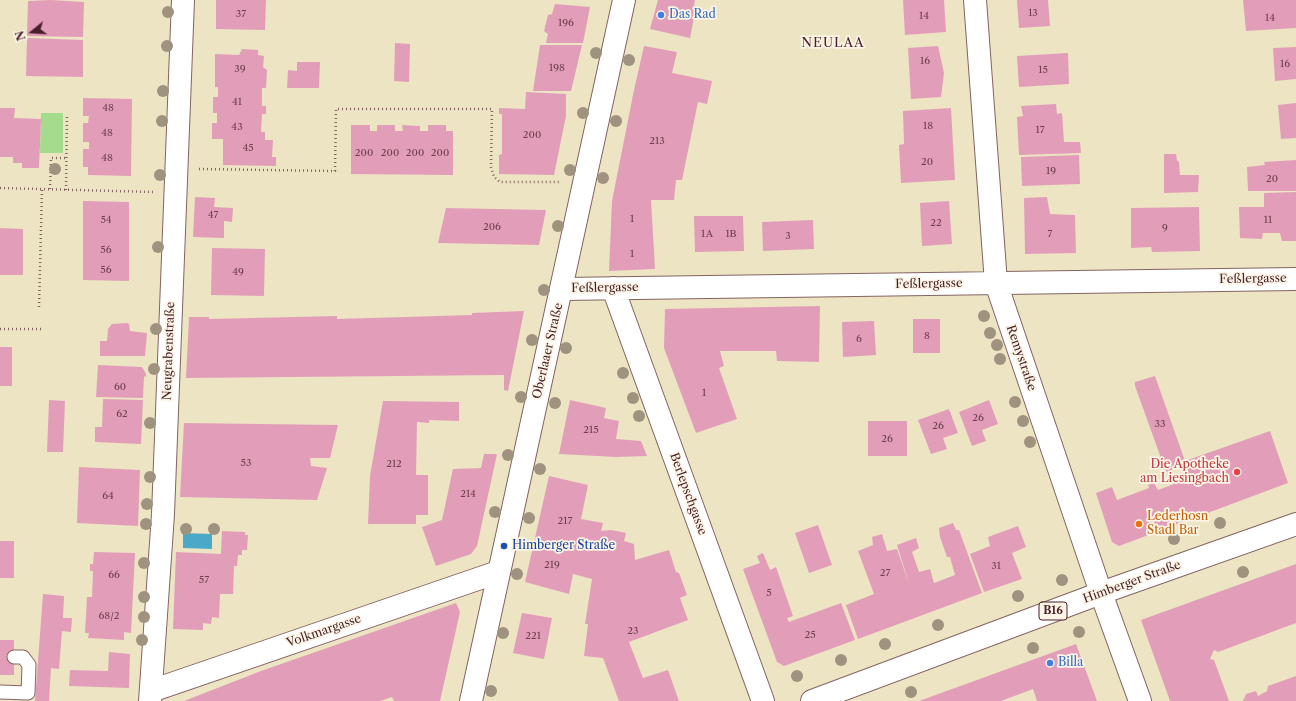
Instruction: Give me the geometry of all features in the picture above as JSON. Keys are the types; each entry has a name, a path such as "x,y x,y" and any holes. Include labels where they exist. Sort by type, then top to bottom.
{"street":[{"name":"Neugrabenstraße","path":"150,696 163,514 183,0"},
{"name":"Oberlaaer Straße","path":"472,701 498,572 562,289 624,0"},
{"name":"Remystraße","path":"975,0 996,283 1101,593 1140,701"},
{"name":"Feßlergasse","path":"562,289 1296,279"},
{"name":"Berlepschgasse","path":"613,288 764,701"},
{"name":"Himberger Straße","path":"812,701 1101,593 1296,524"},
{"name":"Volkmargasse","path":"150,696 498,572"}],"lane":[{"path":"0,692 28,697 29,665 23,657 14,657"}],"path":[{"path":"177,168 335,172 336,109 492,109 491,167 494,177 500,182 585,182"},
{"path":"66,190 67,115"},
{"path":"50,189 50,158 66,158"},
{"path":"0,188 176,193"},
{"path":"39,307 42,189"},
{"path":"0,329 44,329"}],"green space":[{"path":"41,113 63,113 63,153 40,153"}],"water":[{"path":"183,533 212,534 212,549 183,548"}],"building":[{"path":"51,0 84,2 83,37 27,36 28,1"},
{"path":"216,0 266,0 265,30 216,29"},
{"path":"658,0 695,0 694,5 696,7 690,38 650,29"},
{"path":"903,0 944,0 946,32 905,35"},
{"path":"1017,0 1048,0 1050,26 1019,28"},
{"path":"1243,0 1296,0 1296,28 1246,31"},
{"path":"555,4 590,7 583,43 546,43 548,34 544,31 548,15 552,14"},
{"path":"27,38 83,40 83,77 26,76"},
{"path":"395,43 410,44 409,82 394,81"},
{"path":"540,45 582,45 571,91 533,91"},
{"path":"644,46 677,52 672,73 712,81 707,104 698,102 682,180 676,180 674,200 651,200 655,269 609,271 612,201"},
{"path":"938,46 944,73 941,97 911,99 908,48"},
{"path":"1296,47 1296,79 1275,81 1273,48"},
{"path":"242,49 258,50 258,55 264,56 263,67 267,70 266,88 262,88 262,106 266,106 266,114 262,114 261,132 265,132 265,140 273,140 272,157 276,157 276,166 223,165 223,139 212,139 212,123 217,123 217,113 213,113 213,97 218,97 218,87 215,87 215,54 239,55"},
{"path":"1068,53 1069,84 1019,87 1017,56"},
{"path":"297,62 320,62 319,88 287,88 288,70 297,71"},
{"path":"526,92 566,94 566,116 554,175 499,174 499,155 502,154 502,114 499,114 499,108 525,109"},
{"path":"83,98 132,99 131,176 88,175 88,167 83,167 83,149 89,149 89,142 83,142 83,123 88,123 89,116 83,116"},
{"path":"1296,103 1296,138 1281,139 1278,105"},
{"path":"1056,104 1057,114 1062,113 1064,142 1080,142 1081,153 1019,155 1017,117 1023,116 1021,106"},
{"path":"0,108 15,108 14,118 41,119 39,168 22,168 22,163 13,163 13,157 0,157"},
{"path":"951,108 955,180 901,183 899,145 904,144 903,111"},
{"path":"351,125 370,125 370,131 377,131 377,125 395,125 395,131 403,131 402,125 420,126 420,131 428,131 428,125 446,125 446,131 453,131 453,175 351,174"},
{"path":"1164,154 1176,154 1179,162 1180,175 1199,175 1198,192 1164,193"},
{"path":"1079,155 1080,184 1022,186 1021,157"},
{"path":"1296,160 1296,191 1248,191 1247,167 1265,165 1264,162"},
{"path":"1296,192 1296,241 1282,241 1280,233 1263,233 1262,239 1240,238 1239,207 1264,207 1264,193"},
{"path":"195,197 215,198 214,207 233,208 232,222 224,221 224,238 193,237"},
{"path":"1047,197 1050,214 1075,215 1076,253 1025,254 1024,198"},
{"path":"83,201 129,202 129,281 83,280"},
{"path":"949,201 952,244 922,246 920,203"},
{"path":"1199,207 1200,251 1152,252 1151,247 1131,248 1131,208"},
{"path":"446,208 546,210 539,245 438,243"},
{"path":"694,216 743,216 744,251 695,252"},
{"path":"813,220 814,249 763,251 762,222"},
{"path":"0,228 23,229 23,275 0,275"},
{"path":"212,248 265,249 264,296 211,295"},
{"path":"820,306 819,362 777,361 776,351 720,351 724,366 719,368 737,419 696,433 664,348 665,309"},
{"path":"524,311 508,391 504,390 504,375 186,378 189,317 209,317 209,319 337,316 337,319 472,315 472,313"},
{"path":"913,319 940,319 940,353 913,353"},
{"path":"874,321 876,355 843,357 842,322"},
{"path":"112,324 129,324 130,331 147,333 145,356 100,356 100,341 107,341 108,329"},
{"path":"0,347 12,347 12,386 0,386"},
{"path":"98,365 142,367 146,374 146,377 144,376 143,398 96,397"},
{"path":"1155,376 1185,461 1270,431 1288,483 1119,546 1112,542 1096,493 1112,487 1117,500 1149,488 1148,485 1154,483 1158,490 1185,480 1180,467 1166,472 1135,386 1135,382"},
{"path":"103,399 143,400 141,444 95,442 95,427 102,427"},
{"path":"49,400 65,401 63,452 47,452"},
{"path":"570,400 606,408 604,418 619,421 616,439 641,441 647,456 616,457 559,454"},
{"path":"989,400 998,424 982,430 986,441 972,446 959,412"},
{"path":"383,401 459,402 459,421 429,420 429,423 417,422 416,475 428,475 428,515 416,515 416,524 368,524 370,476"},
{"path":"949,409 958,433 943,438 947,449 931,454 918,420"},
{"path":"868,421 907,421 907,456 868,456"},
{"path":"184,423 338,425 330,458 310,458 311,466 327,468 317,500 180,497"},
{"path":"484,454 497,454 477,546 471,554 436,566 422,527 442,520 453,469 481,468"},
{"path":"79,467 140,470 138,526 77,523"},
{"path":"549,476 588,485 581,519 603,523 601,531 611,530 626,533 624,541 634,544 635,560 669,550 676,572 679,573 687,595 680,598 688,620 629,642 643,678 668,670 679,701 619,701 603,658 584,656 588,624 585,624 592,579 573,574 569,594 525,582"},
{"path":"953,523 956,530 959,530 982,593 858,639 846,605 874,594 858,551 873,545 872,537 882,534 887,551 897,549 910,587 897,545 916,538 919,548 912,552 919,572 930,569 934,583 955,575 950,557 947,557 940,537 939,528"},
{"path":"818,525 832,565 809,573 795,533"},
{"path":"1018,526 1026,547 1012,553 1022,579 984,592 970,554 990,546 988,537"},
{"path":"222,531 245,532 245,535 248,535 247,550 242,550 242,555 238,555 237,566 234,566 233,594 220,594 219,618 212,617 211,624 203,623 203,630 173,629 176,552 221,554"},
{"path":"0,541 14,541 14,578 0,578"},
{"path":"94,552 135,553 131,633 124,632 124,640 88,638 89,633 85,633 87,597 92,597 93,571 90,571 90,564 93,564"},
{"path":"763,553 770,570 776,567 793,616 787,618 789,622 841,603 855,640 784,666 777,662 743,569 760,563 757,556"},
{"path":"1296,564 1296,623 1218,652 1214,650 1210,659 1214,660 1229,701 1170,701 1141,620"},
{"path":"43,594 64,596 63,618 72,618 71,632 62,631 59,669 51,668 49,701 35,701"},
{"path":"456,603 460,612 440,701 394,701 392,697 380,701 184,701 261,671"},
{"path":"522,613 552,618 544,659 513,653"},
{"path":"0,640 14,640 14,675 0,675"},
{"path":"1076,644 1097,701 1037,701 1033,689 1001,701 919,701"},
{"path":"109,652 130,654 129,688 69,686 70,670 108,671"},
{"path":"1296,676 1296,701 1243,701 1246,694 1256,691 1258,696 1267,691 1268,686"}],"place":[{"name":"Das Rad","path":"661,15"},
{"name":"Die Apotheke am Liesingbach","path":"1237,472"},
{"name":"Lederhosn Stadl Bar","path":"1139,524"},
{"name":"Himberger Straße","path":"504,546"},
{"name":"Billa","path":"1050,663"}],"district":[{"name":"NEULAA","path":"833,43"}]}
